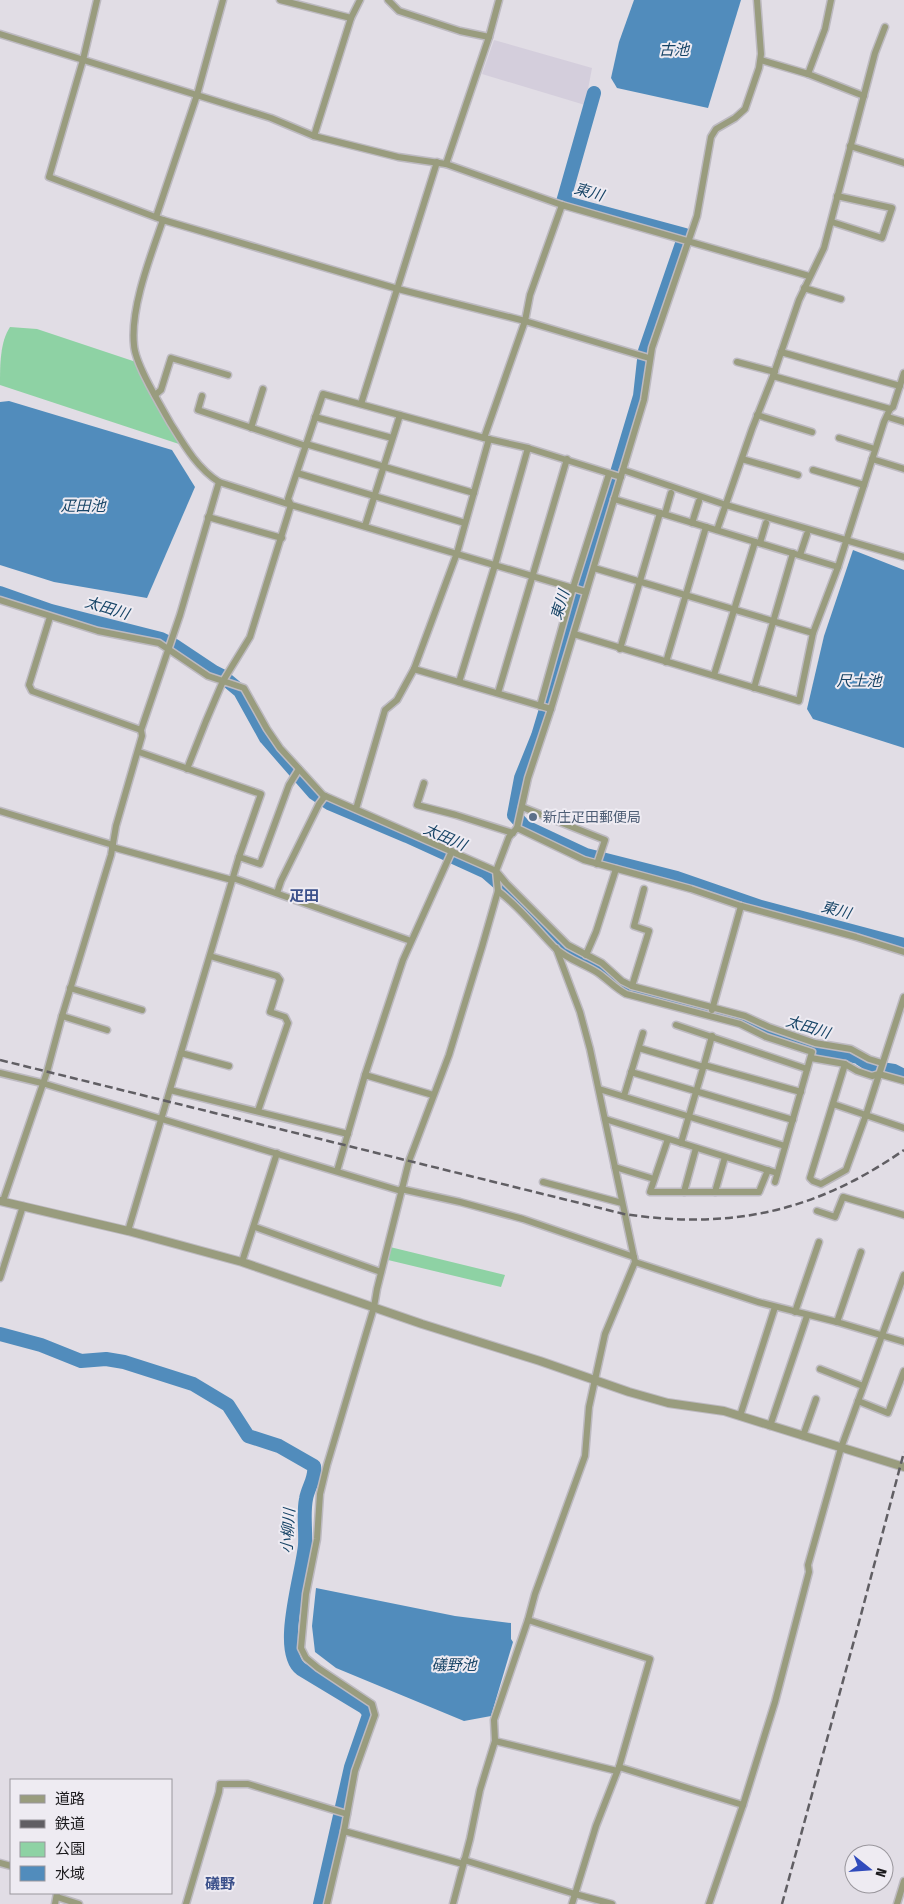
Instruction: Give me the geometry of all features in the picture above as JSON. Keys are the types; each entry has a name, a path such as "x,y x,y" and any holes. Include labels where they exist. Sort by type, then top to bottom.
{"street":[{"path":"97,0 84,60 49,176 159,218 398,289 524,321 646,357"},
{"path":"223,0 197,95 159,218 136,314 134,346 155,395 194,458 209,476 219,482 580,590"},
{"path":"280,0 350,18"},
{"path":"314,136 350,18 360,0"},
{"path":"388,0 399,11 460,31 489,37"},
{"path":"446,164 489,37 499,0"},
{"path":"327,1904 344,1831 355,1771 375,1716 372,1704 318,1668 306,1658 300,1648 306,1594 317,1539 320,1494 374,1307 409,1161 452,1046 498,891 496,871 520,816 545,707 614,475 623,470 644,400 646,357 655,337 685,241 697,216 712,138 716,129 735,118 745,109 761,60 757,0"},
{"path":"808,74 825,29 831,0"},
{"path":"718,530 757,415 774,374 804,288 821,256 832,222 837,196 876,52 886,26"},
{"path":"0,34 271,118 314,136 398,157 446,164 562,205 809,276"},
{"path":"761,60 808,74 864,96"},
{"path":"850,146 904,163"},
{"path":"362,404 437,162"},
{"path":"832,222 882,238 892,208 837,196"},
{"path":"356,809 385,710 397,700 414,669 457,553 474,493 486,439 524,321 530,295 562,205"},
{"path":"804,288 841,299"},
{"path":"781,352 900,386"},
{"path":"155,395 162,390 171,358 228,375"},
{"path":"737,362 890,409"},
{"path":"574,634 799,701 814,633 838,566 884,422 888,417 890,409 893,407 904,373"},
{"path":"251,428 263,389"},
{"path":"187,768 224,681 250,637 282,538 291,505 288,499 323,394 486,439 528,448 614,475"},
{"path":"202,396 198,410 306,445 474,493"},
{"path":"365,526 400,415"},
{"path":"757,415 812,432"},
{"path":"315,417 392,438"},
{"path":"888,417 904,422"},
{"path":"839,438 876,449"},
{"path":"459,682 528,448"},
{"path":"742,458 798,475"},
{"path":"498,693 567,459"},
{"path":"872,459 904,469"},
{"path":"623,470 726,505 904,557"},
{"path":"813,470 864,485"},
{"path":"297,473 465,523"},
{"path":"545,707 574,634 580,590 594,568 614,499 614,475"},
{"path":"219,482 169,649 141,730 142,736 139,752 116,826 113,846 42,1083 1,1201 128,1231 242,1262 629,1392 668,1403 724,1411 904,1467"},
{"path":"620,649 639,582 671,493"},
{"path":"614,499 838,566"},
{"path":"692,522 699,501"},
{"path":"208,517 282,538"},
{"path":"714,675 757,542 766,523"},
{"path":"666,662 706,527"},
{"path":"754,688 797,554 807,534"},
{"path":"594,568 814,633"},
{"path":"0,600 98,631 158,643 208,676 244,688 267,730 299,769 325,796 496,871 558,937 568,945 602,963 622,981 632,986 745,1016 769,1027 815,1043 851,1049 869,1059 882,1063"},
{"path":"50,617 29,685 32,691 141,730"},
{"path":"414,669 545,707"},
{"path":"128,1231 239,857 262,794 139,752"},
{"path":"239,857 260,864 289,785 299,769"},
{"path":"424,783 417,805 515,831 597,864 691,888 741,906 904,952"},
{"path":"277,893 281,881 319,804 325,796"},
{"path":"522,807 605,840 597,864"},
{"path":"0,811 113,846 233,878 411,941"},
{"path":"336,1171 365,1075 411,941 452,851"},
{"path":"586,955 596,932 616,869"},
{"path":"632,986 649,931 634,926 644,889"},
{"path":"498,891 531,921 556,948 570,959 598,974 617,990 740,1024 766,1036 812,1052 775,1182"},
{"path":"710,1016 741,906"},
{"path":"453,1904 480,1790 495,1741 494,1720 535,1594 585,1456 589,1407 605,1334 635,1259 599,1089 580,1012 556,948"},
{"path":"210,956 277,976 280,980 270,1012 285,1017 288,1023 258,1111"},
{"path":"70,988 142,1010"},
{"path":"844,1064 810,1178 820,1184 846,1170 904,997"},
{"path":"62,1016 107,1030"},
{"path":"676,1025 808,1068"},
{"path":"624,1096 643,1033"},
{"path":"681,1143 712,1036"},
{"path":"639,1048 800,1092"},
{"path":"181,1053 229,1066"},
{"path":"810,1058 844,1064 872,1076 879,1074 904,1081"},
{"path":"631,1072 792,1120"},
{"path":"0,1073 42,1083 401,1190 460,1202 514,1217 775,1307 837,1322 904,1342"},
{"path":"365,1075 433,1095"},
{"path":"599,1089 785,1146"},
{"path":"170,1090 348,1134"},
{"path":"833,1104 904,1128"},
{"path":"605,1119 777,1174"},
{"path":"668,1139 650,1192 759,1192 768,1170"},
{"path":"684,1192 696,1148"},
{"path":"242,1262 255,1227 277,1154"},
{"path":"715,1192 725,1157"},
{"path":"615,1167 654,1179"},
{"path":"543,1182 622,1203"},
{"path":"817,1211 835,1218 843,1197 904,1215"},
{"path":"0,1278 22,1206"},
{"path":"255,1227 381,1272"},
{"path":"795,1312 819,1242"},
{"path":"837,1322 861,1252"},
{"path":"708,1904 743,1805 775,1702 809,1572 808,1566 841,1448 904,1275"},
{"path":"740,1416 775,1307"},
{"path":"770,1426 807,1316"},
{"path":"820,1369 863,1386"},
{"path":"858,1401 888,1413 904,1371"},
{"path":"803,1436 816,1399"},
{"path":"528,1620 650,1660 618,1769 596,1826 572,1904"},
{"path":"495,1741 618,1769 743,1805"},
{"path":"186,1904 220,1784 248,1784 347,1814"},
{"path":"344,1831 612,1904"},
{"path":"897,1904 904,1881"},
{"path":"56,1898 79,1904"}],"shaded area":[{"path":"494,40 592,68 585,105 482,74"}],"green space":[{"path":"10,327 37,329 136,362 179,444 0,385 2,347"},
{"path":"390,1247 505,1275 501,1287 388,1260"}],"water":[{"name":"古池","path":"634,0 741,0 708,108 617,88 611,78 619,42"},
{"name":"疋田池","path":"9,401 172,450 195,487 147,598 54,582 0,565 0,402"},
{"name":"尺土池","path":"853,550 904,570 904,748 813,719 807,709 824,636"},
{"name":"礒野池","path":"316,1588 455,1616 511,1623 511,1639 513,1642 491,1716 464,1721 336,1668 315,1652 312,1626"}],"waterway":[{"name":"東川","path":"594,93 563,202 685,235 645,351 640,396 538,736 521,778 514,815 524,826 586,855 677,878 761,907 904,945"},
{"name":"太田川","path":"0,593 51,611 161,639 175,646 222,676 240,691 266,738 314,793 329,803 486,872 509,892 555,940 573,954 608,974 626,989 743,1020 767,1031 813,1047 858,1057 875,1068 894,1071 904,1076"},
{"name":"小柳川","path":"0,1334 41,1345 81,1361 106,1359 124,1362 193,1384 228,1405 248,1436 279,1446 314,1466 314,1475 305,1505 305,1545 291,1629 291,1646 294,1660 301,1669 364,1707 369,1715 351,1767 320,1904"}],"railway":[{"path":"0,1060 624,1214 663,1218 700,1219 736,1217 771,1211 805,1202 871,1171 904,1150"},
{"path":"782,1904 904,1452"}],"place":[{"name":"新庄疋田郵便局","path":"533,817"}],"district":[{"name":"疋田","path":"304,896"},
{"name":"礒野","path":"220,1884"}]}
